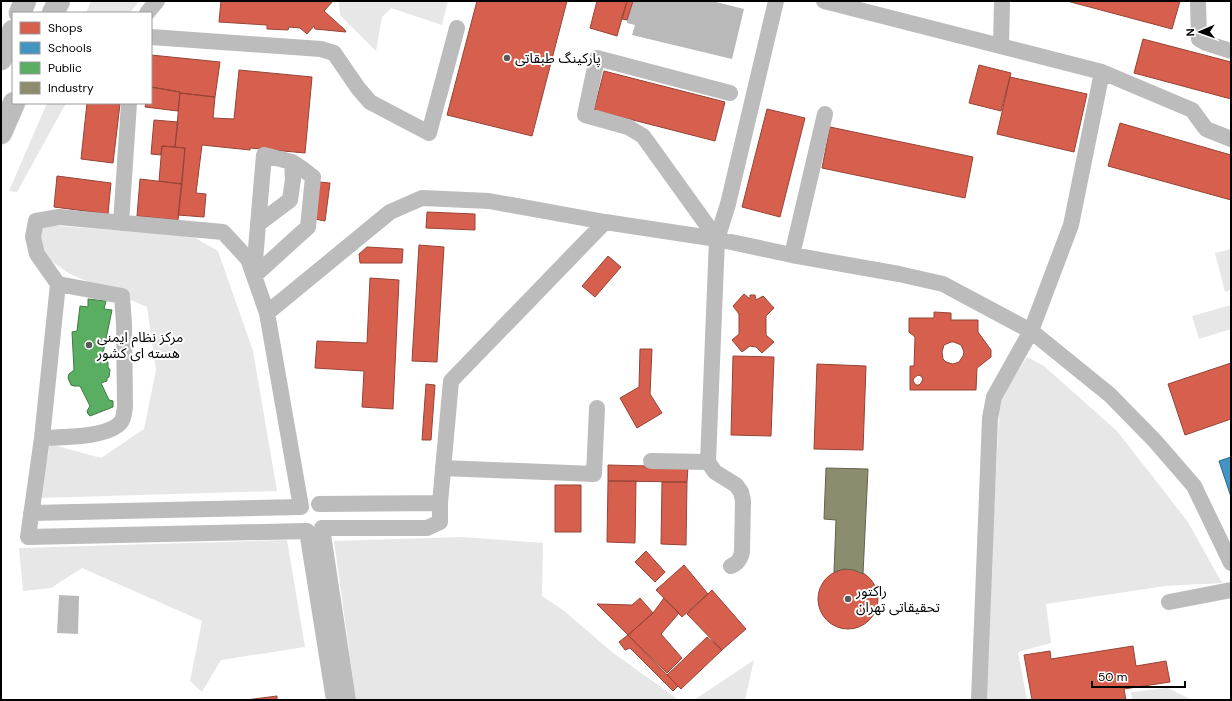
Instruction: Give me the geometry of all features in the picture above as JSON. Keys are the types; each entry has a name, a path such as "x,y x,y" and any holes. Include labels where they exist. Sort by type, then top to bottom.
{"highway":[{"path":"20,12 26,1"},
{"path":"53,12 58,1"},
{"path":"1,59 12,33"},
{"path":"1,134 14,104"}],"street":[{"path":"148,12 157,1"},
{"path":"731,566 736,564 741,558 743,501 741,492 736,485 715,472 708,462 717,239 728,204 776,1"},
{"path":"824,1 1102,72 1192,110 1206,128 1231,139"},
{"path":"1001,46 1002,1"},
{"path":"1198,1 1199,39 1206,43 1231,51"},
{"path":"152,37 321,49 334,53 358,88 370,102 429,133 457,28"},
{"path":"717,239 643,136 628,127 585,115 597,58 730,93"},
{"path":"979,700 990,418 994,397 1031,331 1071,225 1102,72"},
{"path":"121,223 129,104"},
{"path":"792,255 825,114"},
{"path":"264,155 292,162 313,177 308,227 254,276 258,224 264,155"},
{"path":"258,224 290,200 293,179 292,162"},
{"path":"267,313 390,212 422,198 489,201 605,222 717,239 792,255 899,274 942,284 1031,331 1110,395 1155,441 1194,486 1231,563"},
{"path":"319,504 323,507 327,515 325,524 315,530 303,529 297,516 301,507 267,313 248,259 223,232 59,217 36,221 33,237 37,254 58,284 42,438 28,537 427,528 440,522 440,503 451,381 605,222"},
{"path":"42,438 95,434 103,432 120,424 125,407 124,324 122,296 58,284"},
{"path":"443,468 594,474 597,408"},
{"path":"651,461 708,462"},
{"path":"31,513 301,507 310,503 440,503"},
{"path":"315,530 334,700"},
{"path":"315,530 348,700"},
{"path":"1169,602 1231,590"}],"shaded area":[{"path":"91,1 139,1 131,12 86,12"},
{"path":"340,1 448,1 442,25 391,8 382,17 376,51 340,15"},
{"path":"633,1 712,1 744,9 732,59 632,35 635,25 627,23 627,20"},
{"path":"47,104 65,104 17,192 9,191"},
{"path":"45,225 192,236 218,251 253,351 277,491 39,498 50,444 101,458 144,429 156,370 147,307 70,274 47,258 39,234"},
{"path":"1231,249 1231,290 1225,292 1215,253"},
{"path":"1231,305 1231,329 1199,339 1192,316"},
{"path":"1027,357 1044,366 1117,431 1188,522 1222,583 1165,586 1046,604 1051,643 1018,652 1027,700 984,700 1000,397"},
{"path":"462,537 543,543 542,596 563,610 612,652 679,700 356,700 334,541"},
{"path":"287,540 305,647 221,660 202,692 190,681 202,621 82,568 51,588 23,591 19,548"},
{"path":"59,595 79,596 78,634 57,633"},
{"path":"754,660 745,700 694,700"},
{"path":"1168,688 1192,700 1132,700 1131,692"}],"building: Shops":[{"path":"221,1 333,1 324,11 346,32 315,29 314,26 307,34 300,28 289,27 288,30 267,29 267,25 219,22"},
{"name":"پارکینگ طبقاتی","path":"477,1 567,1 532,136 447,115"},
{"path":"597,1 627,1 617,36 590,28"},
{"path":"627,1 633,1 627,20 622,19"},
{"path":"1067,1 1180,1 1172,29"},
{"path":"1143,39 1231,62 1231,99 1134,73"},
{"path":"152,55 220,62 215,97 152,87"},
{"path":"979,65 1011,73 1001,111 969,103"},
{"path":"239,70 312,77 305,153 250,148 250,150 202,145 196,193 206,194 204,217 178,215 185,148 175,147 180,93 215,97 213,118 234,119"},
{"path":"604,71 725,102 715,141 594,110"},
{"path":"1010,77 1087,94 1074,152 997,134"},
{"path":"152,87 180,92 178,111 145,107 146,104 152,104"},
{"path":"87,104 120,104 113,163 81,159"},
{"path":"767,109 805,118 780,217 742,207"},
{"path":"154,120 178,122 175,147 162,146 161,155 151,154"},
{"path":"1120,123 1231,155 1231,200 1108,166"},
{"path":"830,127 973,157 965,198 822,168"},
{"path":"162,146 185,148 182,184 159,181"},
{"path":"57,176 111,183 108,214 54,207"},
{"path":"140,179 182,184 178,220 137,216"},
{"path":"319,182 330,183 325,221 315,219"},
{"path":"427,212 475,214 475,230 426,228"},
{"path":"419,245 444,247 437,362 412,361"},
{"path":"367,247 403,249 402,263 360,263 359,254"},
{"path":"608,256 621,267 595,297 582,286"},
{"path":"370,278 399,280 393,409 362,407 364,371 315,368 317,341 367,343"},
{"path":"744,294 750,299 750,295 755,295 756,300 763,296 774,308 766,316 766,335 774,342 762,353 756,347 750,346 742,352 732,340 739,334 739,314 733,306"},
{"path":"934,312 951,313 951,320 978,320 978,332 991,350 991,357 977,368 976,390 910,390 910,366 914,366 915,337 909,332 909,318 934,318","holes":["951,342 961,345 964,352 959,362 953,364 946,362 943,359 942,352 944,345","918,375 923,379 919,385 916,385 913,381"]},
{"path":"640,349 652,349 650,394 662,413 637,428 620,398 639,387"},
{"path":"733,356 774,357 771,436 731,435"},
{"path":"1231,363 1231,419 1185,435 1168,384"},
{"path":"817,364 866,366 863,450 814,449"},
{"path":"426,384 435,385 431,440 422,440"},
{"path":"608,465 688,467 687,482 608,481"},
{"path":"608,481 636,481 635,543 607,542"},
{"path":"662,482 687,482 686,545 661,544"},
{"path":"555,485 581,485 581,532 555,532"},
{"path":"646,551 665,572 655,582 635,562"},
{"path":"684,565 708,594 682,617 656,590"},
{"name":"راکتور تحقیقاتی تهران","path":"848,569 864,574 869,578 873,583 878,599 873,615 869,620 864,624 848,629 832,624 827,620 823,615 818,599 823,583 827,578 832,574"},
{"path":"712,590 746,629 722,650 687,614"},
{"path":"640,598 653,613 628,635 597,604 632,605"},
{"path":"664,598 679,613 661,634 682,658 667,673 628,635 653,613"},
{"path":"628,635 678,686 673,691 630,648 625,650 619,642"},
{"path":"707,637 722,650 681,689 667,675"},
{"path":"1133,646 1136,666 1166,661 1170,682 1124,689 1126,700 1032,700 1024,655 1050,651 1051,659"},
{"path":"277,696 277,700 246,700"}],"building: Schools":[{"path":"1231,457 1231,497 1219,461"}],"building: Public":[{"name":"مرکز نظام ایمنی هسته ای کشور","path":"88,299 106,301 104,309 112,310 102,358 108,362 108,367 110,370 109,377 107,378 107,381 101,383 109,400 113,401 113,407 90,416 87,411 90,406 80,386 71,385 68,378 69,374 74,370 72,332 77,331 80,306 88,307"}],"building: Industry":[{"path":"826,468 868,469 863,574 854,570 844,569 834,572 836,520 824,519"}],"place":[{"name":"پارکینگ طبقاتی","path":"507,58"},
{"name":"مرکز نظام ایمنی هسته ای کشور","path":"89,345"},
{"name":"راکتور تحقیقاتی تهران","path":"848,599"}]}
